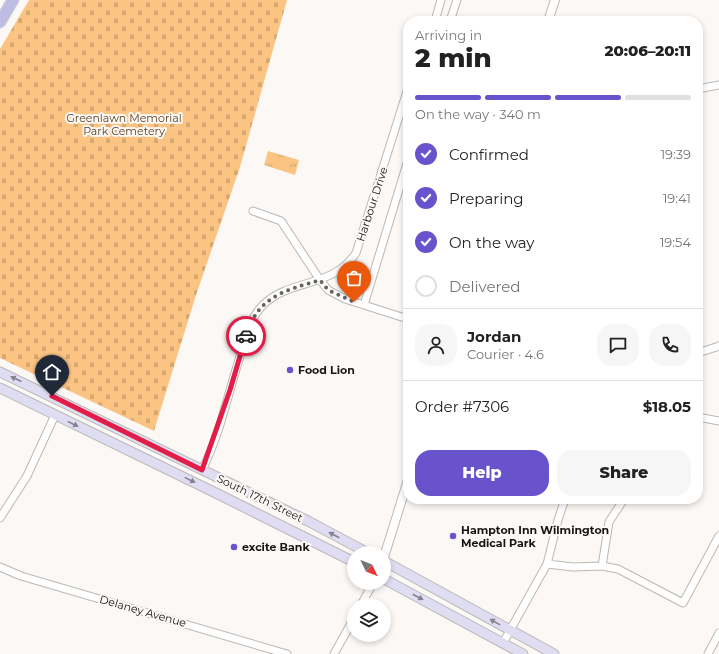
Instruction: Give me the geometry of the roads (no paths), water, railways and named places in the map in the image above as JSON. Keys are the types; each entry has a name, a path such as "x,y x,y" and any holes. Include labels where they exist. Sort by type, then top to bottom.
{"main road":[{"path":"0,22 13,0"},
{"name":"South 17th Street","path":"0,372 354,546"},
{"name":"South 17th Street","path":"0,388 347,558"},
{"path":"391,565 554,654"},
{"path":"391,582 523,654"}],"street":[{"path":"436,16 441,0"},
{"path":"452,16 457,0"},
{"path":"550,16 555,0"},
{"path":"703,88 719,85"},
{"name":"Harbour Drive","path":"202,470 254,316 263,305 281,292 320,280 345,267 356,253 403,104"},
{"path":"364,305 403,176"},
{"path":"253,211 282,221 328,290 336,295 403,317"},
{"path":"703,351 719,346"},
{"path":"0,518 27,476 55,415"},
{"path":"703,418 719,421"},
{"path":"387,546 403,496"},
{"path":"503,643 547,564 563,504"},
{"path":"602,566 609,522 621,504"},
{"path":"547,564 573,567 602,566 618,568 683,603 719,536"},
{"name":"Delaney Avenue","path":"0,567 21,576 268,647 287,654"},
{"path":"334,654 347,631"},
{"path":"708,654 719,633"}],"place":[{"name":"Food Lion","path":"290,370"},
{"name":"Hampton Inn Wilmington Medical Park","path":"453,536"},
{"name":"excite Bank","path":"234,547"}],"park label":[{"name":"Greenlawn Memorial Park Cemetery","path":"124,124"}]}
